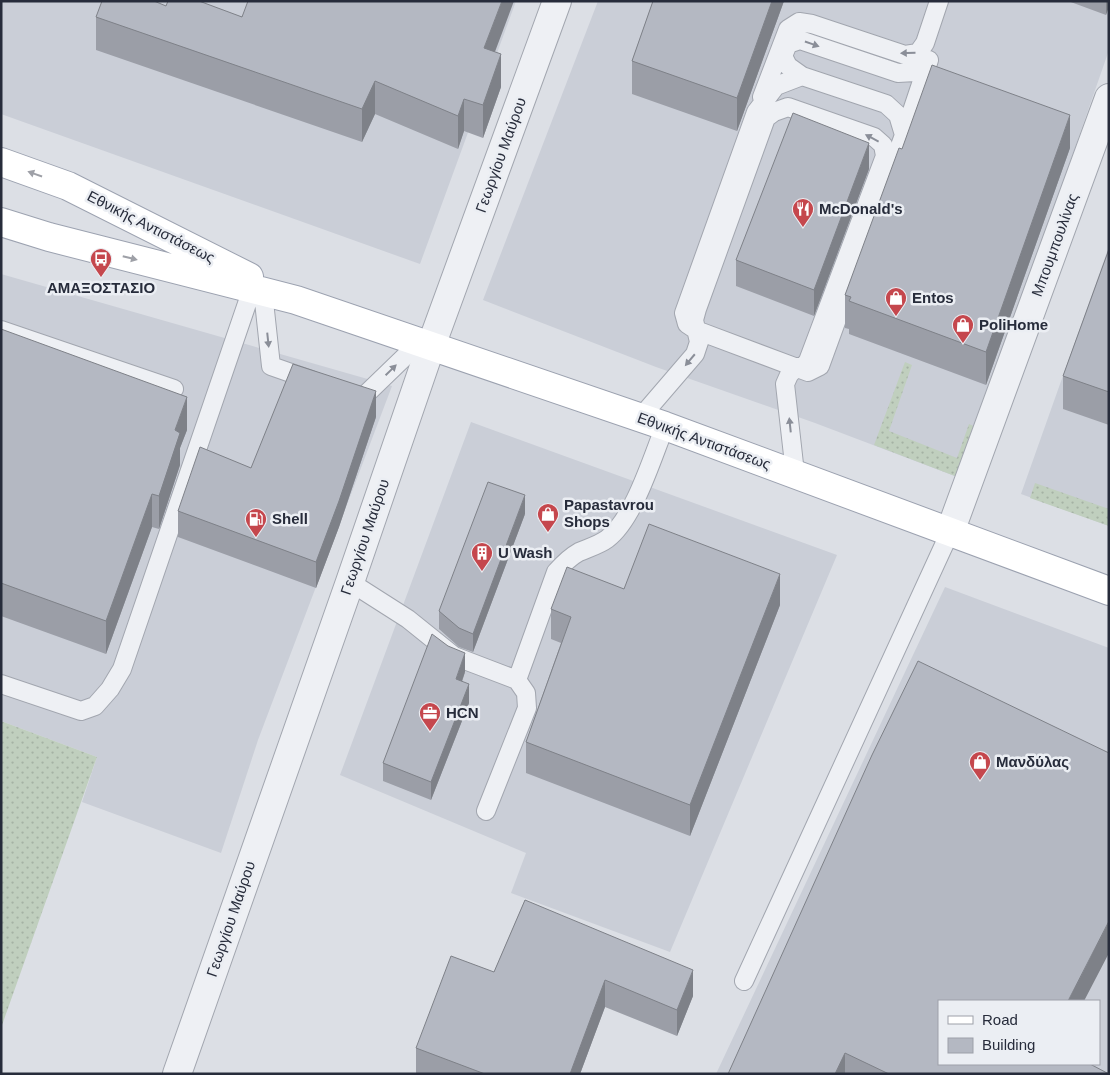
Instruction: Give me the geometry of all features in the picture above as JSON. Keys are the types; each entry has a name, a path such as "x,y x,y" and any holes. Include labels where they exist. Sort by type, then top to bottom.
{"main road":[{"name":"Εθνικής Αντιστάσεως","path":"1,162 68,186 296,300"},
{"name":"Εθνικής Αντιστάσεως","path":"1,222 49,237 296,300 652,422 1109,591"}],"street":[{"name":"Γεωργίου Μαύρου","path":"177,1074 350,582 426,344 558,1"},
{"name":"Μπουμπουλίνας","path":"950,532 1109,98"}],"lane":[{"path":"939,1 925,43 918,53 905,56 812,24 799,22 788,29 756,112 684,313 687,324 696,330 808,372 820,366 904,135 950,1"},
{"path":"904,135 898,115 886,104 802,76 788,66 783,56 788,44 800,40 898,73 914,72 928,63"},
{"path":"756,112 776,86 802,76"},
{"path":"517,680 556,572 577,553 606,540 619,528 629,514 652,422 695,354 699,342 694,320 697,309 766,118 774,112 788,107 874,137 883,145 885,156 808,361 803,367 796,367 789,375 785,384 795,474"},
{"path":"258,290 271,366 361,398 426,344"},
{"path":"1,684 81,711 95,706 110,689 122,669 258,290"},
{"path":"1,330 174,388"},
{"path":"744,981 950,532"},
{"path":"350,582 408,619 454,656 517,680 526,693 526,708 486,811"}],"shaded area":[{"path":"1,1 516,1 420,264 1,114"},
{"path":"598,1 1109,1 1109,50 960,478 815,423 656,367 483,300"},
{"path":"1109,246 1109,526 1021,494"},
{"path":"1,274 392,386 258,740 221,853 82,802 97,757 1,721"},
{"path":"471,422 837,555 670,952 511,893 526,853 340,775"},
{"path":"945,587 1109,648 1109,1074 716,1074"}],"green space":[{"path":"905,362 912,365 889,431 957,458 969,424 978,428 960,478 874,445"},
{"path":"1035,483 1109,509 1109,526 1030,498"},
{"path":"1,721 97,757 1,1028"}],"building":[{"path":"102,1 154,1 166,6 168,1 199,1 242,17 248,1 502,1 484,48 501,54 483,105 464,99 458,116 375,81 362,109 96,17"},
{"path":"653,1 772,1 737,98 632,61"},
{"path":"932,65 1070,115 986,352 849,301 851,297 845,295 899,148 902,149"},
{"name":"McDonald's","path":"793,113 869,143 814,290 736,260"},
{"path":"1109,249 1109,392 1063,376"},
{"path":"1,329 187,397 175,430 180,433 159,496 152,494 106,621 1,583"},
{"path":"293,364 376,391 339,501 316,562 178,511 200,447 251,468"},
{"name":"U Wash","path":"488,482 525,495 473,634 459,628 439,611"},
{"path":"649,524 780,574 690,805 526,742 571,617 551,609 567,567 624,589"},
{"name":"HCN","path":"432,634 448,646 465,653 456,679 469,684 431,782 383,763"},
{"path":"918,661 1109,753 1109,921 1069,1000 938,1000 938,1065 1092,1065 1109,1074 889,1074 845,1053 835,1074 728,1074 872,755"},
{"path":"525,900 693,970 677,1010 605,980 570,1074 485,1074 416,1048 451,956 494,972"}],"place":[{"name":"McDonald's","path":"803,228"},
{"name":"ΑΜΑΞΟΣΤΑΣΙΟ","path":"101,278"},
{"name":"Entos","path":"896,317"},
{"name":"PoliHome","path":"963,344"},
{"name":"Papastavrou Shops","path":"548,533"},
{"name":"Shell","path":"256,538"},
{"name":"U Wash","path":"482,572"},
{"name":"HCN","path":"430,732"},
{"name":"Μανδύλας","path":"980,781"}]}
